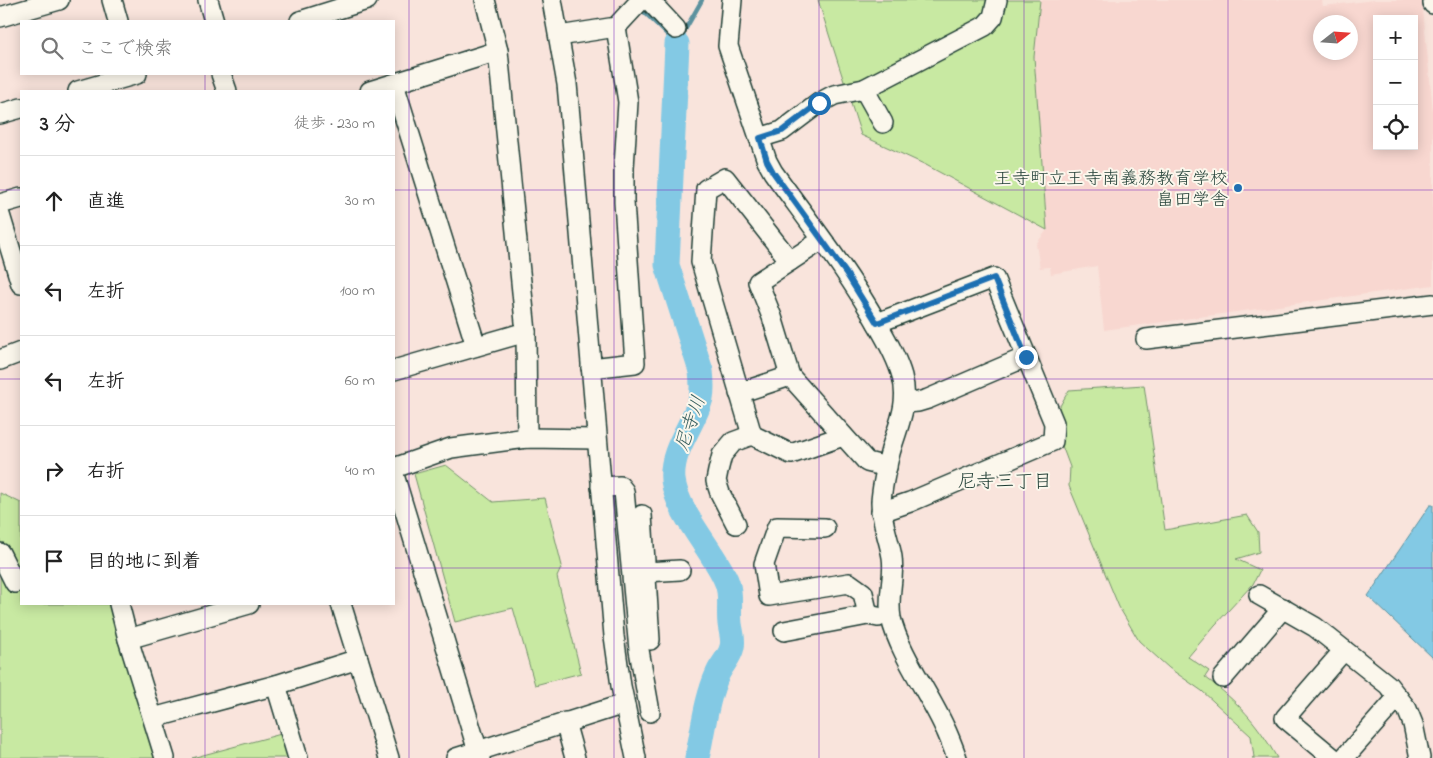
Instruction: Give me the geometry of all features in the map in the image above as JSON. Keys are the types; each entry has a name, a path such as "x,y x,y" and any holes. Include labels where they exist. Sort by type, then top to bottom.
{"street":[{"path":"0,18 18,6 59,0"},
{"path":"112,0 118,20"},
{"path":"208,0 214,20"},
{"path":"303,20 366,0"},
{"path":"485,0 498,51 526,332 527,438"},
{"path":"552,0 567,84 573,141 613,628 624,704 636,758"},
{"path":"649,0 676,29"},
{"path":"732,0 728,46 767,161 857,289 900,368 905,403 887,467 881,500 881,512 892,557 890,607 892,620 910,662 945,727 957,758"},
{"path":"760,138 782,131 819,103 834,95 864,89 985,26 993,17 997,0"},
{"path":"591,368 635,363 624,202 628,102 616,27 631,3"},
{"path":"559,36 616,27"},
{"path":"373,90 498,51"},
{"path":"81,90 132,75"},
{"path":"221,75 227,90"},
{"path":"394,84 476,346"},
{"path":"864,89 883,123"},
{"path":"0,114 20,108"},
{"path":"752,435 701,262 706,189 725,178 790,261"},
{"path":"0,204 20,198"},
{"path":"0,215 20,281"},
{"path":"822,240 758,282 772,317 790,376 867,462 887,467"},
{"path":"877,323 994,278 1054,423 1053,441 910,502 881,512"},
{"path":"1146,339 1433,304"},
{"path":"395,367 526,332"},
{"path":"0,360 20,352"},
{"path":"905,403 928,399 1026,357"},
{"path":"740,393 790,376"},
{"path":"736,524 716,482 722,455 733,442 752,435 791,454 843,436"},
{"path":"395,468 451,448 527,438 596,439"},
{"path":"395,478 479,754"},
{"path":"601,487 620,486 624,492 639,650 650,712"},
{"path":"639,650 650,647 642,515"},
{"path":"825,528 777,527 764,564 769,596 850,583 863,593 868,615"},
{"path":"0,553 15,583 20,582"},
{"path":"646,572 680,570"},
{"path":"1259,595 1315,627 1388,685 1407,709 1413,724 1420,758"},
{"path":"119,605 165,758"},
{"path":"128,638 245,605"},
{"path":"341,605 389,758"},
{"path":"1223,678 1283,608"},
{"path":"784,631 868,615 892,620"},
{"path":"1332,758 1285,718 1344,650"},
{"path":"153,718 276,685 358,659"},
{"path":"276,685 298,758"},
{"path":"1344,758 1398,697"},
{"path":"456,758 479,754 565,722 624,704"},
{"path":"565,722 575,758"}],"shaded area":[{"name":"王寺町立王寺南義務教育学校 畠田学舎","path":"1040,0 1322,0 1323,6 1375,0 1422,0 1433,111 1433,285 1104,330 1097,266 1051,274 1050,267 1040,268 1036,244 1047,230 1034,57"}],"green space":[{"path":"818,0 1040,0 1034,57 1047,230 926,165 861,135"},
{"path":"1144,385 1165,530 1247,515 1258,532 1259,552 1236,559 1260,570 1253,584 1188,657 1209,671 1205,677 1246,713 1277,758 1252,758 1254,757 1251,736 1202,691 1169,668 1139,641 1119,607 1069,486 1070,467 1061,443 1056,413 1069,390"},
{"path":"446,465 493,502 545,498 562,566 557,577 581,673 535,685 513,608 455,622 414,474"},
{"path":"0,493 20,503 20,605 112,605 162,758 0,758"},
{"path":"281,734 288,758 192,758"}],"water":[{"path":"1430,505 1433,505 1433,658 1368,596"}],"waterway":[{"name":"尼寺川","path":"640,8 677,44 702,0"},
{"name":"尼寺川","path":"677,44 667,265 701,371 702,388 698,408 675,458 673,480 687,517 727,582 733,641 731,651 718,673 710,693 697,758"}],"place":[{"name":"王寺町立王寺南義務教育学校 畠田学舎","path":"1238,188"}],"district":[{"name":"尼寺三丁目","path":"1005,480"}],"route":[{"path":"819,103 782,131 760,138 767,161 773,172 846,273 877,323 994,278 1026,357"}]}
